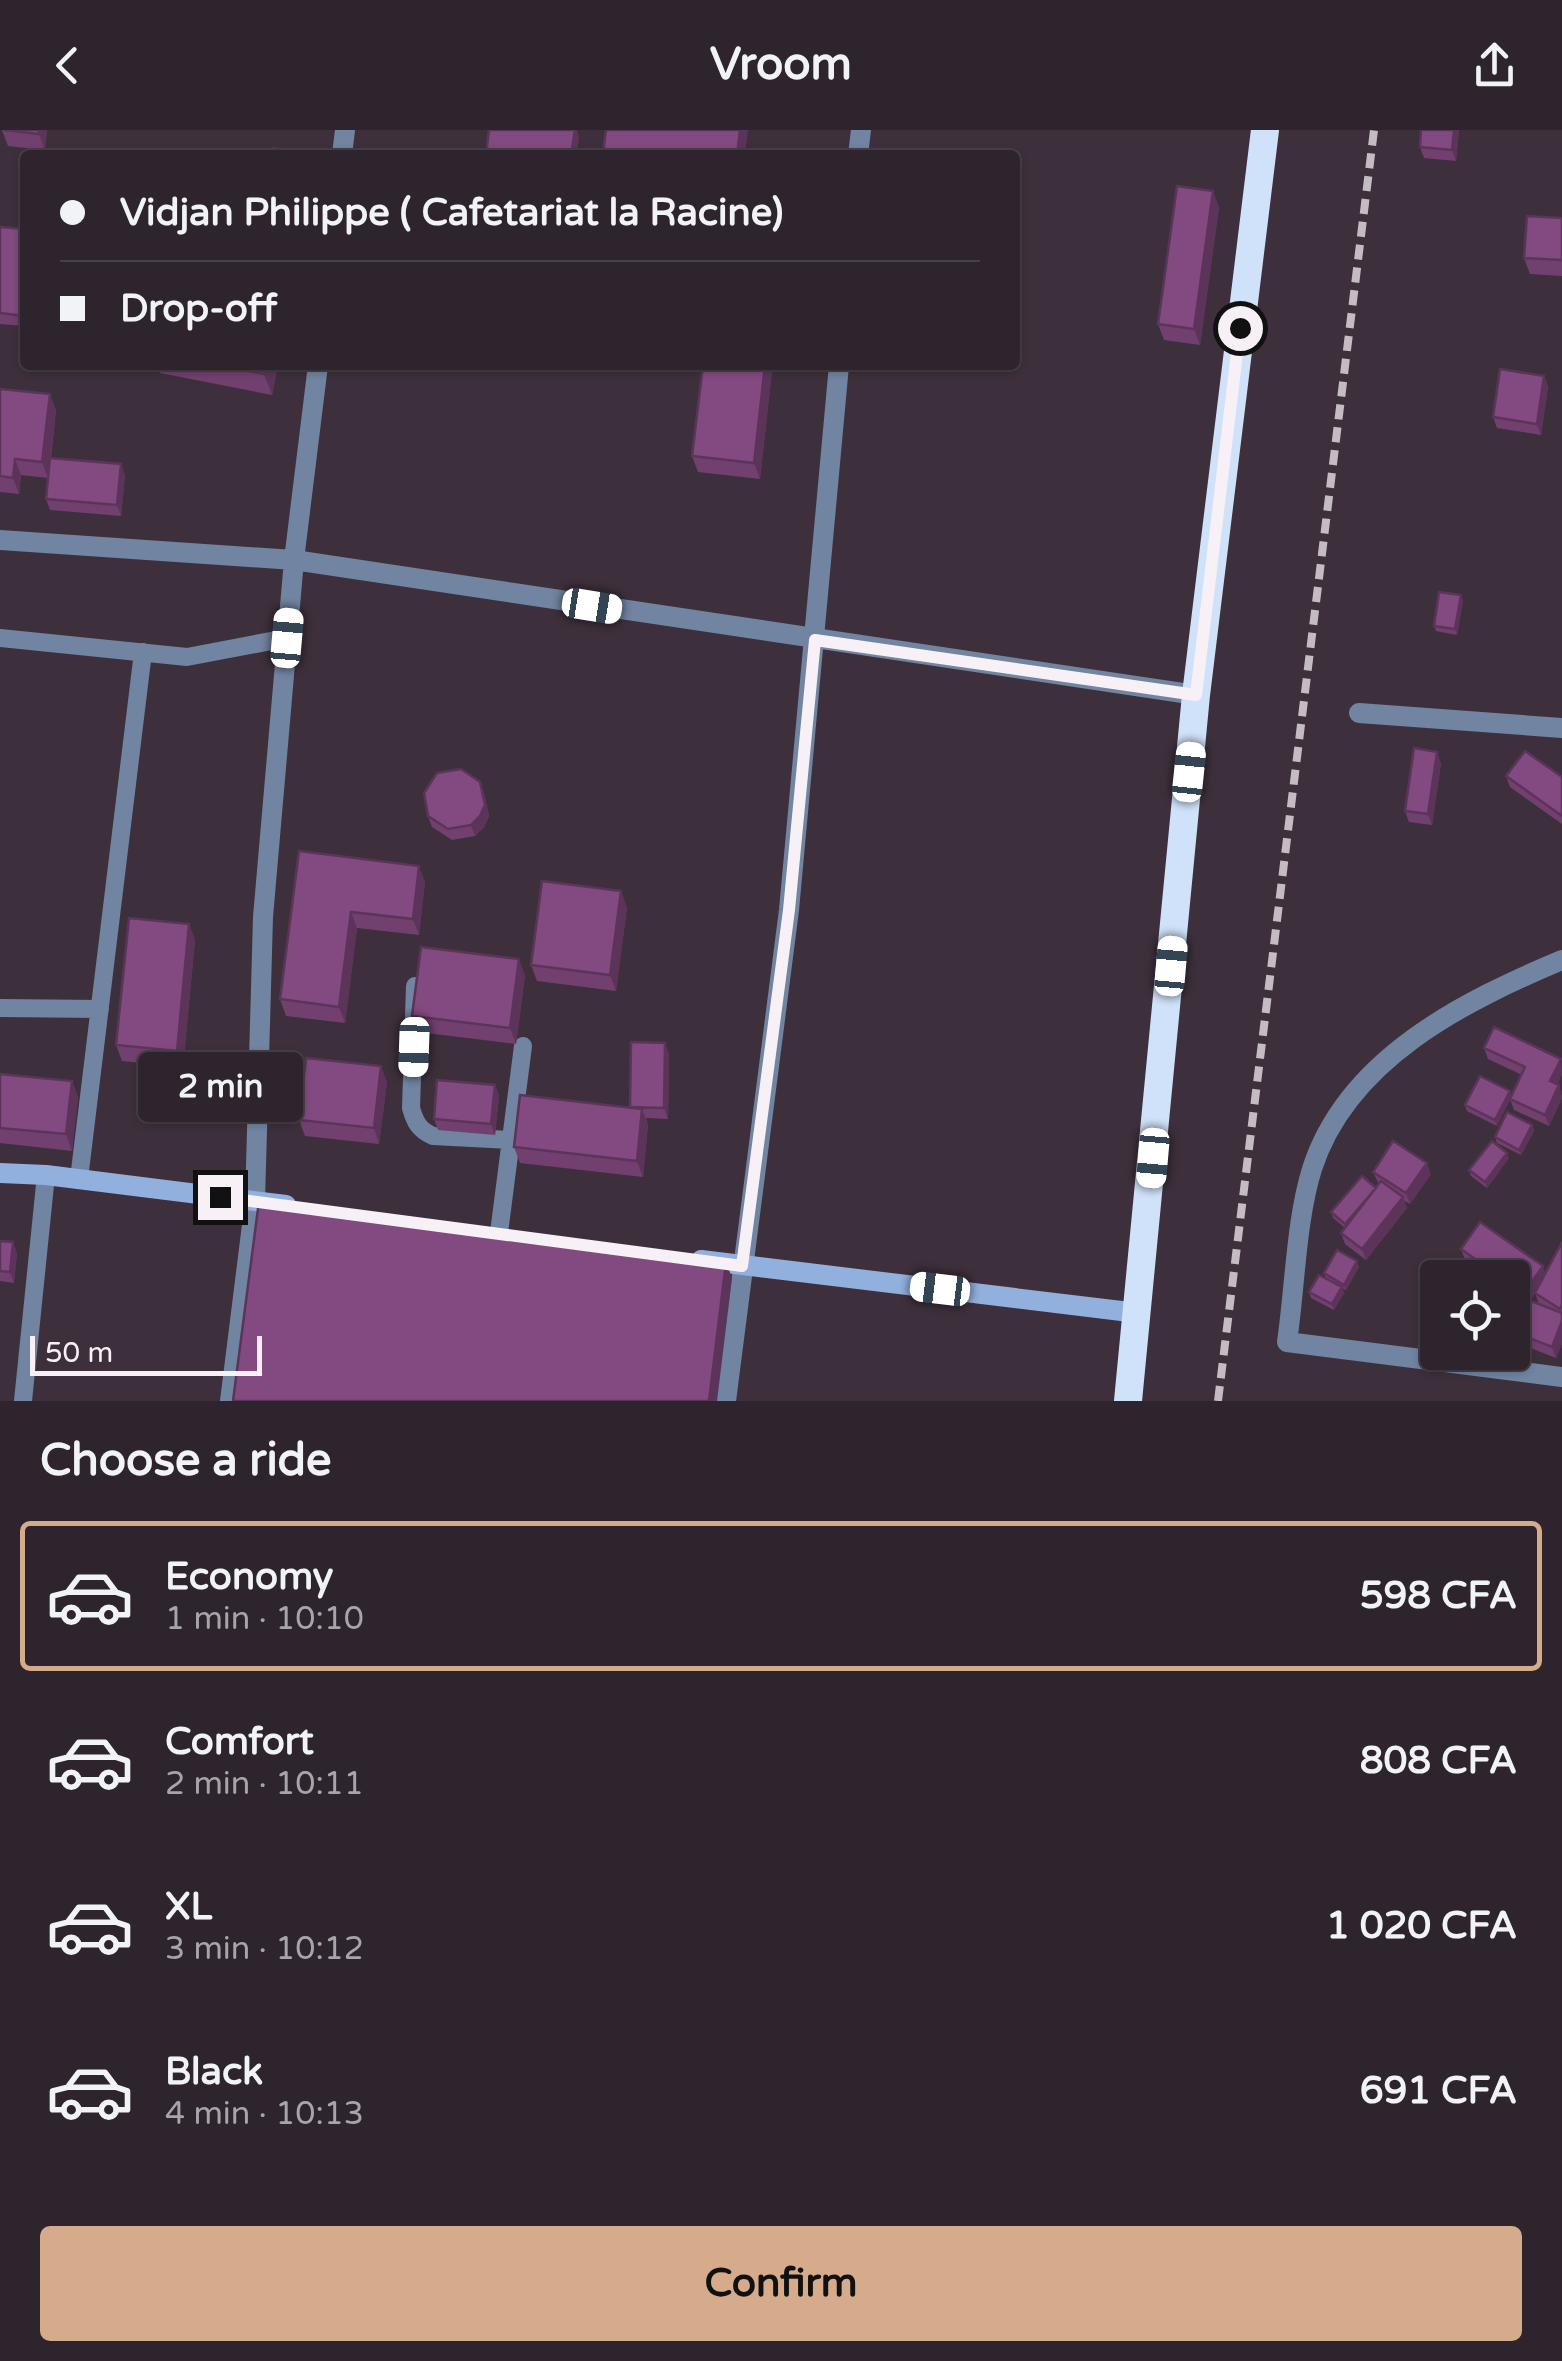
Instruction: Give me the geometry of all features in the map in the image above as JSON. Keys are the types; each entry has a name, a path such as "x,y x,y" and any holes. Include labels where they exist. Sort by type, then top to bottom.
{"highway":[{"path":"1128,1401 1196,695 1264,130"}],"main road":[{"path":"0,1173 46,1175 312,1208"},
{"path":"686,1258 1138,1313"}],"street":[{"path":"230,1401 255,1201 262,917 294,560 317,370"},
{"path":"726,1401 789,910 839,370"},
{"path":"0,540 294,560 1196,695"},
{"path":"1359,713 1562,728"},
{"path":"1562,960 1447,1014 1372,1075 1338,1115 1312,1168 1287,1342 1562,1377"}],"lane":[{"path":"0,638 187,657 287,638"},
{"path":"79,1179 143,652"},
{"path":"416,986 411,1108 416,1122 423,1132 433,1136 511,1140"},
{"path":"0,1008 100,1009"},
{"path":"499,1233 523,1046"},
{"path":"23,1401 46,1175"}],"building":[{"path":"4,130 39,130 39,134"},
{"path":"489,130 575,130 572,150 487,150"},
{"path":"606,130 740,130 738,150 603,150"},
{"path":"1421,130 1454,130 1452,150 1420,147"},
{"path":"1177,186 1213,191 1194,329 1158,324"},
{"path":"1527,216 1562,218 1562,260 1524,258"},
{"path":"0,227 20,229 20,315 0,313"},
{"path":"1500,369 1544,376 1537,424 1493,417"},
{"path":"702,370 764,370 754,463 692,456"},
{"path":"0,389 50,394 42,462 15,459 13,478 0,476"},
{"path":"50,458 121,464 117,505 46,499"},
{"path":"1439,592 1461,595 1455,629 1434,626"},
{"path":"1414,748 1437,752 1428,814 1405,811"},
{"path":"1525,751 1562,777 1562,816 1506,776"},
{"path":"461,769 480,782 485,805 471,825 448,829 428,816 424,793 437,773"},
{"path":"299,851 419,866 413,919 351,912 339,1007 280,999"},
{"path":"542,881 621,891 610,975 531,965"},
{"path":"129,918 189,924 177,1051 116,1045"},
{"path":"421,947 519,959 510,1028 412,1016"},
{"path":"1494,1027 1561,1059 1550,1081 1559,1085 1545,1115 1510,1099 1525,1067 1484,1048"},
{"path":"631,1042 665,1043 664,1108 630,1107"},
{"path":"306,1058 381,1066 374,1128 299,1120"},
{"path":"0,1074 72,1081 66,1134 0,1128"},
{"path":"1480,1076 1510,1091 1495,1120 1465,1105"},
{"path":"437,1080 495,1085 491,1124 434,1119"},
{"path":"520,1095 642,1109 637,1161 514,1147"},
{"path":"1507,1112 1532,1125 1519,1150 1495,1137"},
{"path":"1393,1141 1427,1163 1406,1193 1373,1172"},
{"path":"1492,1141 1507,1153 1485,1182 1469,1170"},
{"path":"1362,1176 1376,1188 1345,1224 1331,1212"},
{"path":"1381,1181 1403,1197 1362,1249 1341,1233"},
{"path":"259,1201 726,1262 709,1401 233,1401"},
{"path":"1480,1222 1543,1266 1530,1284 1530,1260 1477,1260 1461,1249"},
{"path":"0,1241 13,1242 10,1272 0,1271"},
{"path":"1562,1242 1562,1305 1560,1309 1535,1293"},
{"path":"1337,1250 1357,1261 1344,1285 1324,1273"},
{"path":"1319,1275 1342,1287 1332,1304 1309,1292"},
{"path":"1530,1304 1562,1313 1552,1347 1530,1338"}],"railway":[{"path":"1218,1401 1374,130"}],"route":[{"path":"220,1197 742,1266 789,910 815,640 1196,695 1240,328"}]}
